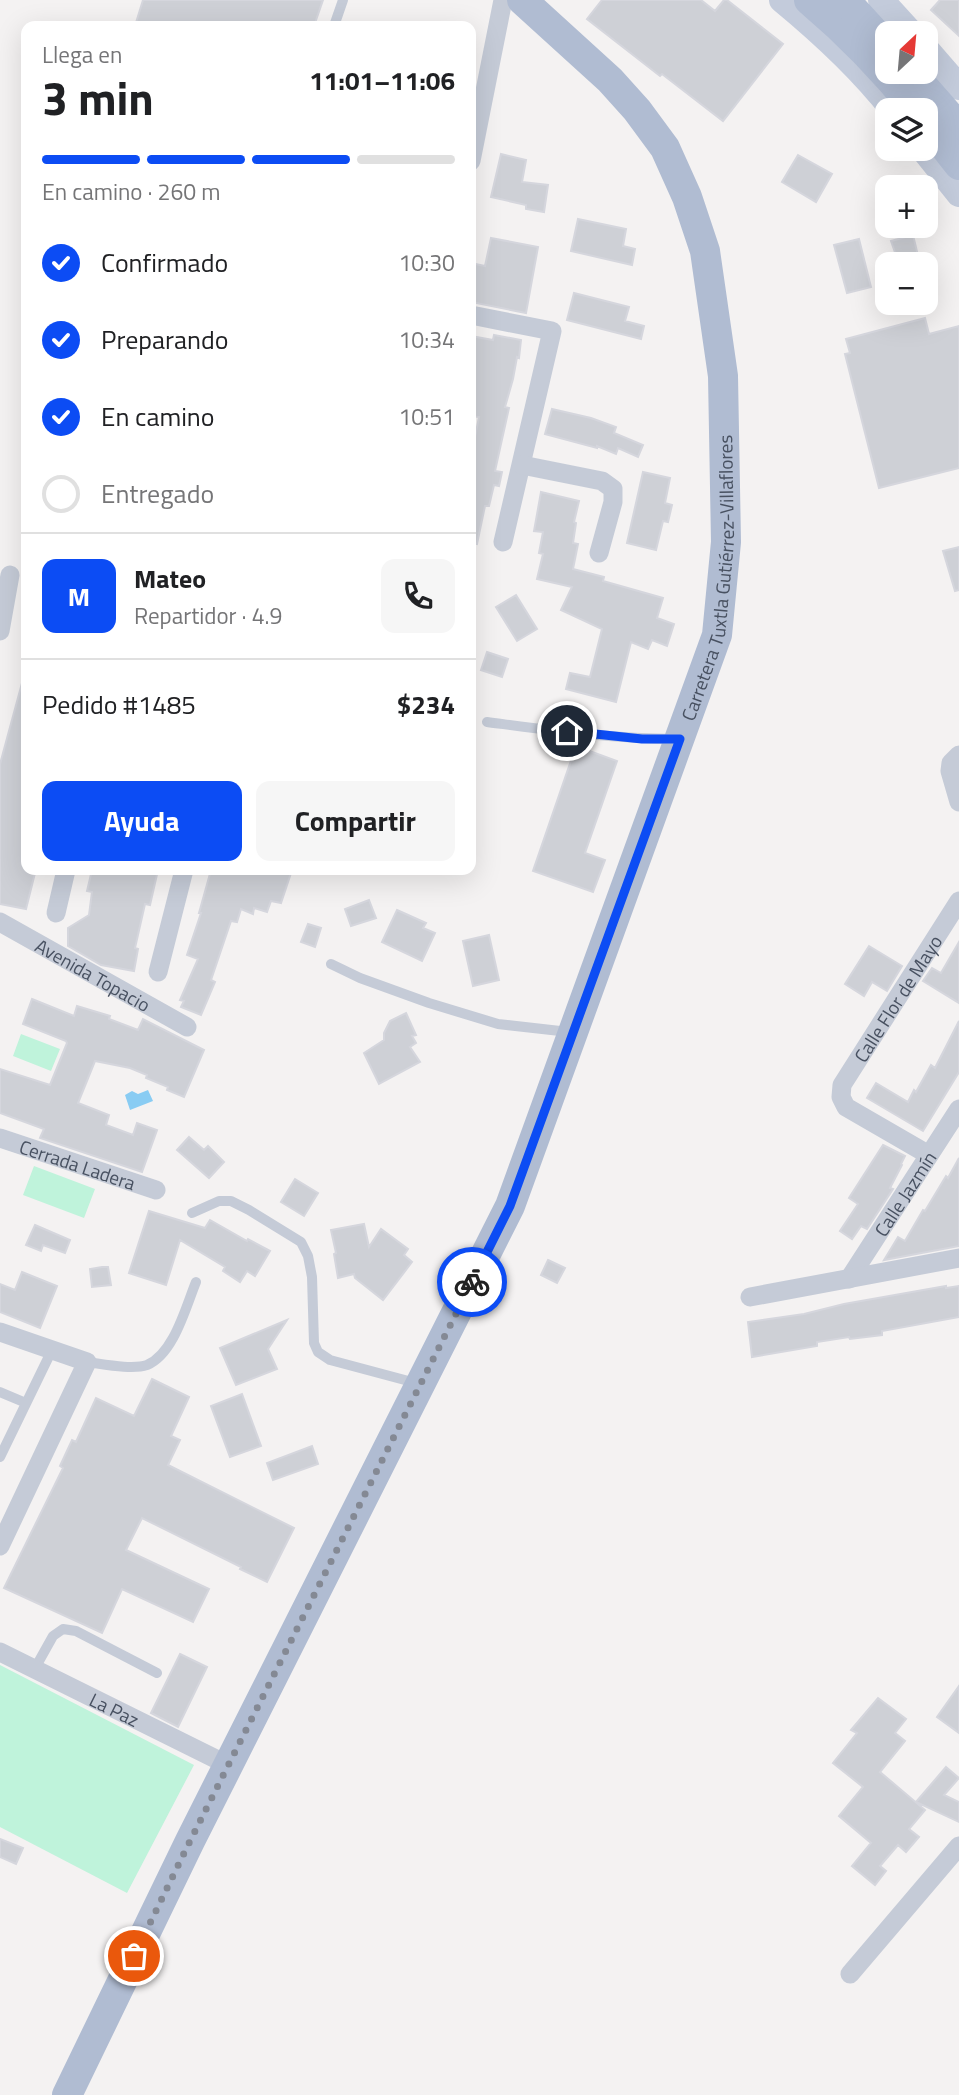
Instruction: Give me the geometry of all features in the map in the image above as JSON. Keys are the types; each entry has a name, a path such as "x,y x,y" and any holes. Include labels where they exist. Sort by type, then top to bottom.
{"main road":[{"name":"Carretera Tuxtla Gutiérrez-Villaflores","path":"66,2095 228,1765 510,1206 717,635 726,542 723,376 705,251 687,197 665,148 637,110 610,80 522,0"},
{"path":"809,0 831,18 906,98"},
{"path":"842,0 875,33"},
{"path":"921,84 959,127"},
{"path":"938,138 959,165"}],"street":[{"path":"476,136 503,0"},
{"path":"782,0 811,24 883,98"},
{"path":"881,0 900,21"},
{"path":"938,63 959,87"},
{"path":"933,161 959,194"},
{"path":"476,316 552,331 503,541"},
{"path":"522,465 602,481 613,489 613,502 599,553"},
{"path":"0,631 12,579"},
{"path":"955,760 950,771 959,802"},
{"path":"56,913 65,875"},
{"path":"158,972 183,875"},
{"name":"Calle Flor de Mayo","path":"929,1155 846,1107 841,1097 842,1085 959,901"},
{"name":"Avenida Topacio","path":"0,922 187,1027"},
{"name":"Calle Jazmín","path":"849,1279 959,1109"},
{"name":"Cerrada Ladera","path":"0,1138 156,1191"},
{"path":"750,1297 959,1258"},
{"path":"0,1332 87,1362 0,1546"},
{"name":"La Paz","path":"0,1652 228,1765"},
{"path":"850,1973 959,1846"}],"lane":[{"path":"336,21 344,0"},
{"path":"487,722 537,730 642,739 680,739"},
{"path":"331,964 417,999 498,1024 573,1032"},
{"path":"192,1213 219,1202 231,1201 301,1242 308,1256 312,1277 314,1343 318,1352 330,1360 420,1384"},
{"path":"87,1362 123,1366 146,1365 163,1353 178,1326 196,1282"},
{"path":"0,1457 52,1350"},
{"path":"0,1392 26,1403"},
{"path":"34,1670 53,1636 63,1629 75,1631 158,1673"}],"green space":[{"path":"21,1034 60,1049 51,1071 13,1056"},
{"path":"34,1166 95,1189 84,1218 23,1195"},
{"path":"0,1665 194,1765 127,1893 0,1827"}],"water":[{"path":"148,1090 153,1101 130,1110 125,1095 132,1091 138,1094"}],"building":[{"path":"143,0 323,0 316,21 137,21"},
{"path":"602,0 701,0 715,11 727,0 783,44 723,121 587,19"},
{"path":"940,0 959,0 959,36 931,10"},
{"path":"501,154 526,160 522,182 548,185 544,212 491,197"},
{"path":"798,155 832,174 816,202 782,182"},
{"path":"578,219 626,229 623,246 635,249 632,265 571,251"},
{"path":"491,238 538,247 526,313 476,303 476,264 485,266"},
{"path":"914,238 917,252 895,252 891,241"},
{"path":"859,239 871,287 847,293 834,245"},
{"path":"574,293 629,307 625,321 644,326 641,339 567,320"},
{"path":"925,318 929,334 959,326 959,468 879,488 845,354 850,353 846,339"},
{"path":"494,335 521,340 519,358 517,357 505,407 509,408 495,471 502,472 499,486 494,485 489,506 485,506 477,544 476,432 479,417 476,417 476,337 493,340"},
{"path":"552,409 616,427 614,433 643,445 638,457 618,448 616,454 597,446 545,434"},
{"path":"643,472 670,478 665,503 672,505 668,522 663,521 656,550 627,543"},
{"path":"541,492 579,501 574,522 573,543 578,544 573,569 604,577 603,581 663,598 657,618 674,624 667,646 652,640 648,649 631,642 616,702 566,689 570,673 590,677 602,629 561,610 572,587 537,579 543,554 539,553 543,532 534,531"},
{"path":"959,547 959,590 955,591 943,551"},
{"path":"516,595 537,629 517,641 496,607"},
{"path":"487,652 508,659 502,677 481,670"},
{"path":"21,687 21,875 34,875 26,909 0,904 0,764"},
{"path":"576,746 617,761 585,853 605,860 593,892 533,871"},
{"path":"91,875 157,875 150,905 145,904 135,948 138,949 134,971 101,965 68,946 68,928 89,915 92,892 87,891"},
{"path":"210,875 290,875 281,903 271,901 267,912 254,908 253,914 241,909 237,922 231,921 211,980 215,982 201,1015 181,1007 184,1001 180,1000 198,959 187,955"},
{"path":"369,900 376,918 351,926 345,909"},
{"path":"397,910 426,923 423,928 435,933 422,961 382,942"},
{"path":"308,924 321,928 315,947 301,942"},
{"path":"489,935 499,980 473,986 463,941"},
{"path":"959,942 959,1003 923,981 932,968 941,973"},
{"path":"869,946 902,966 887,991 872,982 864,996 845,984"},
{"path":"32,999 74,1016 77,1006 110,1016 109,1019 138,1030 143,1019 204,1050 184,1097 130,1068 95,1061 78,1103 109,1115 106,1125 133,1135 137,1123 157,1130 142,1172 40,1138 44,1129 0,1113 0,1069 50,1085 67,1043 23,1024"},
{"path":"406,1013 416,1035 412,1036 416,1043 410,1047 420,1062 379,1084 364,1053 384,1040 384,1033 390,1021"},
{"path":"959,1021 959,1072 923,1131 867,1098 876,1083 908,1102 931,1065 935,1068"},
{"path":"189,1137 204,1150 208,1146 224,1162 209,1178 177,1150"},
{"path":"883,1145 905,1156 890,1188 893,1189 867,1229 861,1226 852,1239 840,1231 858,1204 849,1198"},
{"path":"959,1158 959,1246 884,1260 898,1237 905,1241"},
{"path":"295,1179 318,1193 304,1216 281,1202"},
{"path":"149,1211 205,1228 210,1220 270,1251 255,1276 247,1271 240,1282 223,1271 225,1267 180,1240 166,1285 129,1273"},
{"path":"364,1224 369,1247 381,1229 408,1249 404,1255 412,1262 383,1300 355,1278 354,1274 338,1278 331,1230"},
{"path":"35,1225 70,1240 65,1253 43,1245 41,1251 26,1245"},
{"path":"548,1260 565,1268 557,1283 541,1275"},
{"path":"108,1267 111,1285 92,1287 90,1269"},
{"path":"22,1272 57,1286 40,1328 0,1312 0,1284 15,1290"},
{"path":"946,1286 959,1286 959,1317 882,1331 882,1335 817,1342 817,1346 752,1357 748,1322 804,1314"},
{"path":"287,1320 268,1349 277,1369 236,1385 220,1348"},
{"path":"152,1379 189,1397 171,1436 180,1440 168,1465 294,1528 267,1582 142,1518 126,1550 209,1589 193,1622 122,1589 102,1633 4,1588 63,1468 60,1466 72,1440 76,1442 96,1398 134,1416"},
{"path":"242,1394 261,1446 230,1457 211,1406"},
{"path":"312,1446 318,1464 273,1480 267,1463"},
{"path":"180,1654 207,1667 178,1727 151,1713"},
{"path":"959,1686 959,1733 937,1717"},
{"path":"878,1698 906,1719 895,1733 905,1741 880,1772 925,1810 909,1829 919,1837 906,1852 898,1845 880,1866 886,1871 875,1885 852,1866 871,1843 839,1816 863,1787 833,1763 857,1733 851,1730"},
{"path":"946,1767 959,1778 944,1795 959,1802 959,1822 916,1802"},
{"path":"0,1839 23,1848 16,1864 0,1857"}],"way so far":[{"path":"134,1956 472,1282"}],"route":[{"path":"472,1282 510,1206 680,739 642,739 567,731"}]}
